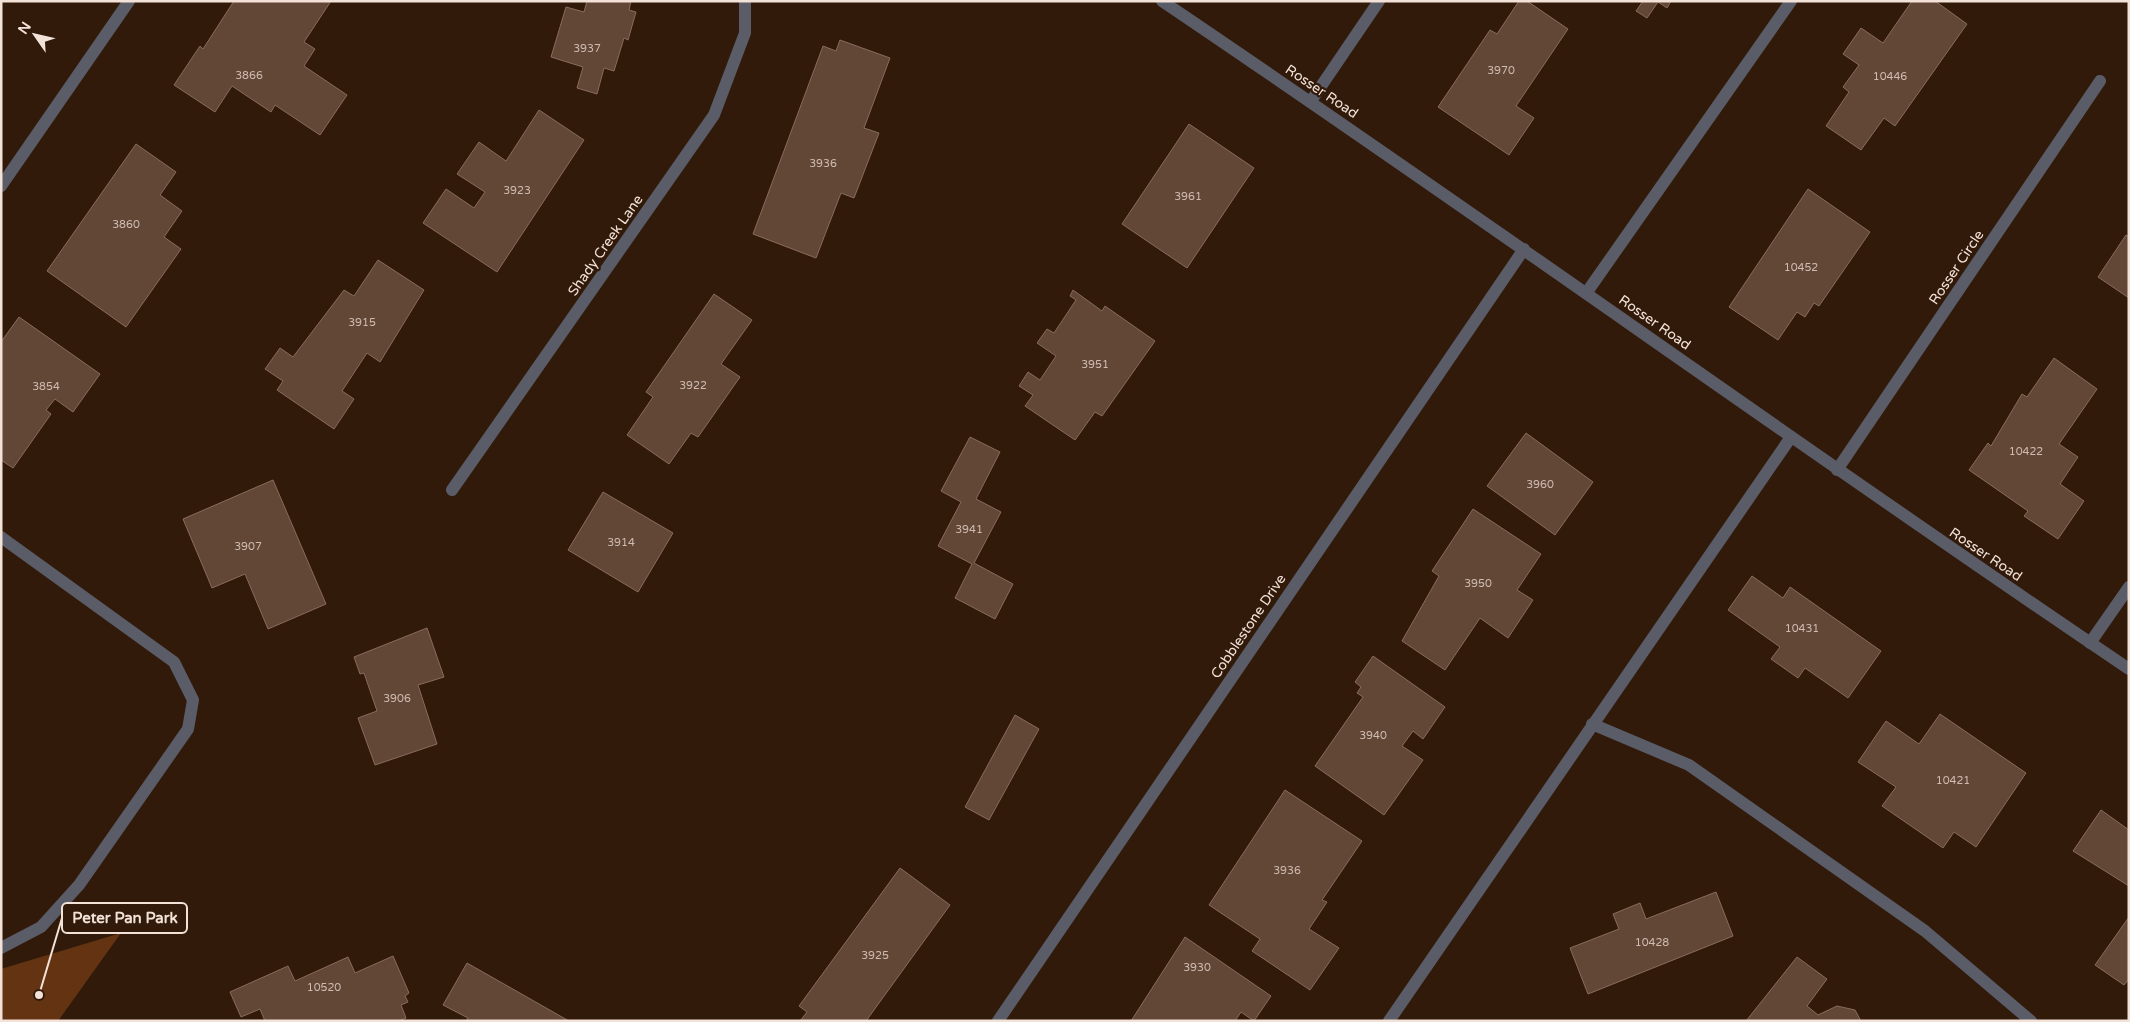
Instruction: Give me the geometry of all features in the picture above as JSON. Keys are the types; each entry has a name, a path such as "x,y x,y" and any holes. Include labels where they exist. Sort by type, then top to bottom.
{"street":[{"path":"1,186 129,1"},
{"name":"Shady Creek Lane","path":"452,490 714,115 745,33 744,1"},
{"name":"Rosser Road","path":"1162,1 1586,292 1837,470 2129,669"},
{"path":"1311,102 1379,1"},
{"path":"1586,292 1791,1"},
{"name":"Rosser Circle","path":"1837,470 2100,81"},
{"name":"Cobblestone Drive","path":"998,1021 1524,249"},
{"path":"1389,1021 1790,437"},
{"path":"1,537 174,662 193,700 188,729 79,885 41,927 1,948"},
{"path":"2090,643 2129,587"},
{"path":"1592,724 1688,765 1925,931 2031,1021"}],"shaded area":[{"path":"121,933 58,1021 1,1021 1,969"}],"building":[{"path":"234,1 331,1 304,42 315,49 304,66 347,95 320,135 275,105 271,112 232,86 215,112 174,85 200,46 203,49"},
{"path":"587,1 631,1 629,10 636,12 628,40 624,38 614,71 604,68 597,94 577,88 583,67 551,57 566,7 584,12"},
{"path":"1519,1 1527,1 1568,29 1516,106 1534,118 1509,155 1438,107 1490,30 1497,34"},
{"path":"1643,1 1671,1 1667,8 1658,2 1647,18 1636,11"},
{"path":"1912,1 1935,1 1967,24 1895,126 1884,118 1861,150 1826,126 1849,92 1843,87 1859,65 1843,54 1861,28 1883,43"},
{"path":"840,40 890,58 864,128 879,133 854,198 841,193 816,258 753,234 823,46 836,51"},
{"path":"539,110 584,140 497,272 423,223 446,189 474,208 485,192 457,174 479,142 506,161"},
{"path":"1189,124 1254,168 1187,268 1122,224"},
{"path":"136,144 176,172 160,195 182,211 164,237 181,249 126,327 47,271"},
{"path":"1808,189 1870,232 1819,306 1814,303 1805,317 1797,312 1778,340 1729,307"},
{"path":"2126,235 2129,237 2129,298 2098,277"},
{"path":"378,260 424,290 380,362 367,353 342,391 354,399 334,429 277,390 283,381 265,369 280,348 293,357 344,290 354,296"},
{"path":"1073,290 1102,311 1105,306 1155,341 1102,416 1095,412 1075,440 1025,406 1033,395 1019,386 1028,372 1040,380 1056,356 1037,343 1047,329 1054,333 1076,300 1070,296"},
{"path":"714,294 752,320 721,364 740,377 698,437 691,433 669,464 627,435 653,397 646,392"},
{"path":"19,317 100,374 73,412 55,399 46,410 51,414 13,468 1,460 1,342"},
{"path":"2054,358 2097,389 2059,444 2078,457 2060,484 2084,501 2058,539 2024,516 2028,511 1969,470 1988,443 1991,446 2022,394 2027,397"},
{"path":"1526,433 1593,482 1555,535 1487,486"},
{"path":"970,437 1000,452 976,499 1001,512 974,563 1013,584 995,619 955,598 972,564 938,546 961,502 941,491"},
{"path":"273,480 326,604 268,629 245,574 212,588 183,519"},
{"path":"603,492 673,533 638,592 568,550"},
{"path":"1473,509 1541,554 1517,590 1533,600 1508,638 1480,618 1445,670 1402,641 1439,576 1432,571"},
{"path":"1752,576 1783,598 1790,587 1881,651 1848,698 1805,668 1798,678 1771,659 1780,647 1728,610"},
{"path":"427,628 444,677 418,685 437,744 375,765 358,718 377,711 364,673 360,674 354,657"},
{"path":"1373,656 1445,707 1423,739 1413,731 1402,746 1423,760 1384,815 1315,766 1363,697 1357,693 1361,687 1355,682"},
{"path":"1940,714 2026,773 1976,847 1954,832 1943,848 1882,806 1896,787 1858,762 1886,721 1919,744"},
{"path":"1015,715 1039,729 989,820 965,807"},
{"path":"1285,790 1362,841 1322,900 1327,902 1309,929 1339,948 1310,990 1252,951 1260,939 1209,905"},
{"path":"2101,810 2129,830 2129,886 2073,851"},
{"path":"900,868 950,905 866,1021 800,1021 807,1012 799,1006"},
{"path":"1716,892 1733,936 1588,994 1570,948 1619,929 1613,914 1640,903 1646,919"},
{"path":"2129,917 2129,979 2124,985 2095,965"},
{"path":"1185,937 1271,996 1254,1021 1241,1012 1235,1021 1131,1021"},
{"path":"393,956 409,993 405,996 408,1002 401,1005 406,1018 399,1021 265,1021 260,1009 241,1017 230,992 288,966 295,981 348,957 355,973"},
{"path":"1797,957 1827,979 1807,1006 1818,1015 1837,1006 1855,1010 1861,1021 1746,1021"},
{"path":"467,963 569,1021 466,1021 468,1018 443,1005"}],"place":[{"name":"Peter Pan Park","path":"39,995"}]}
